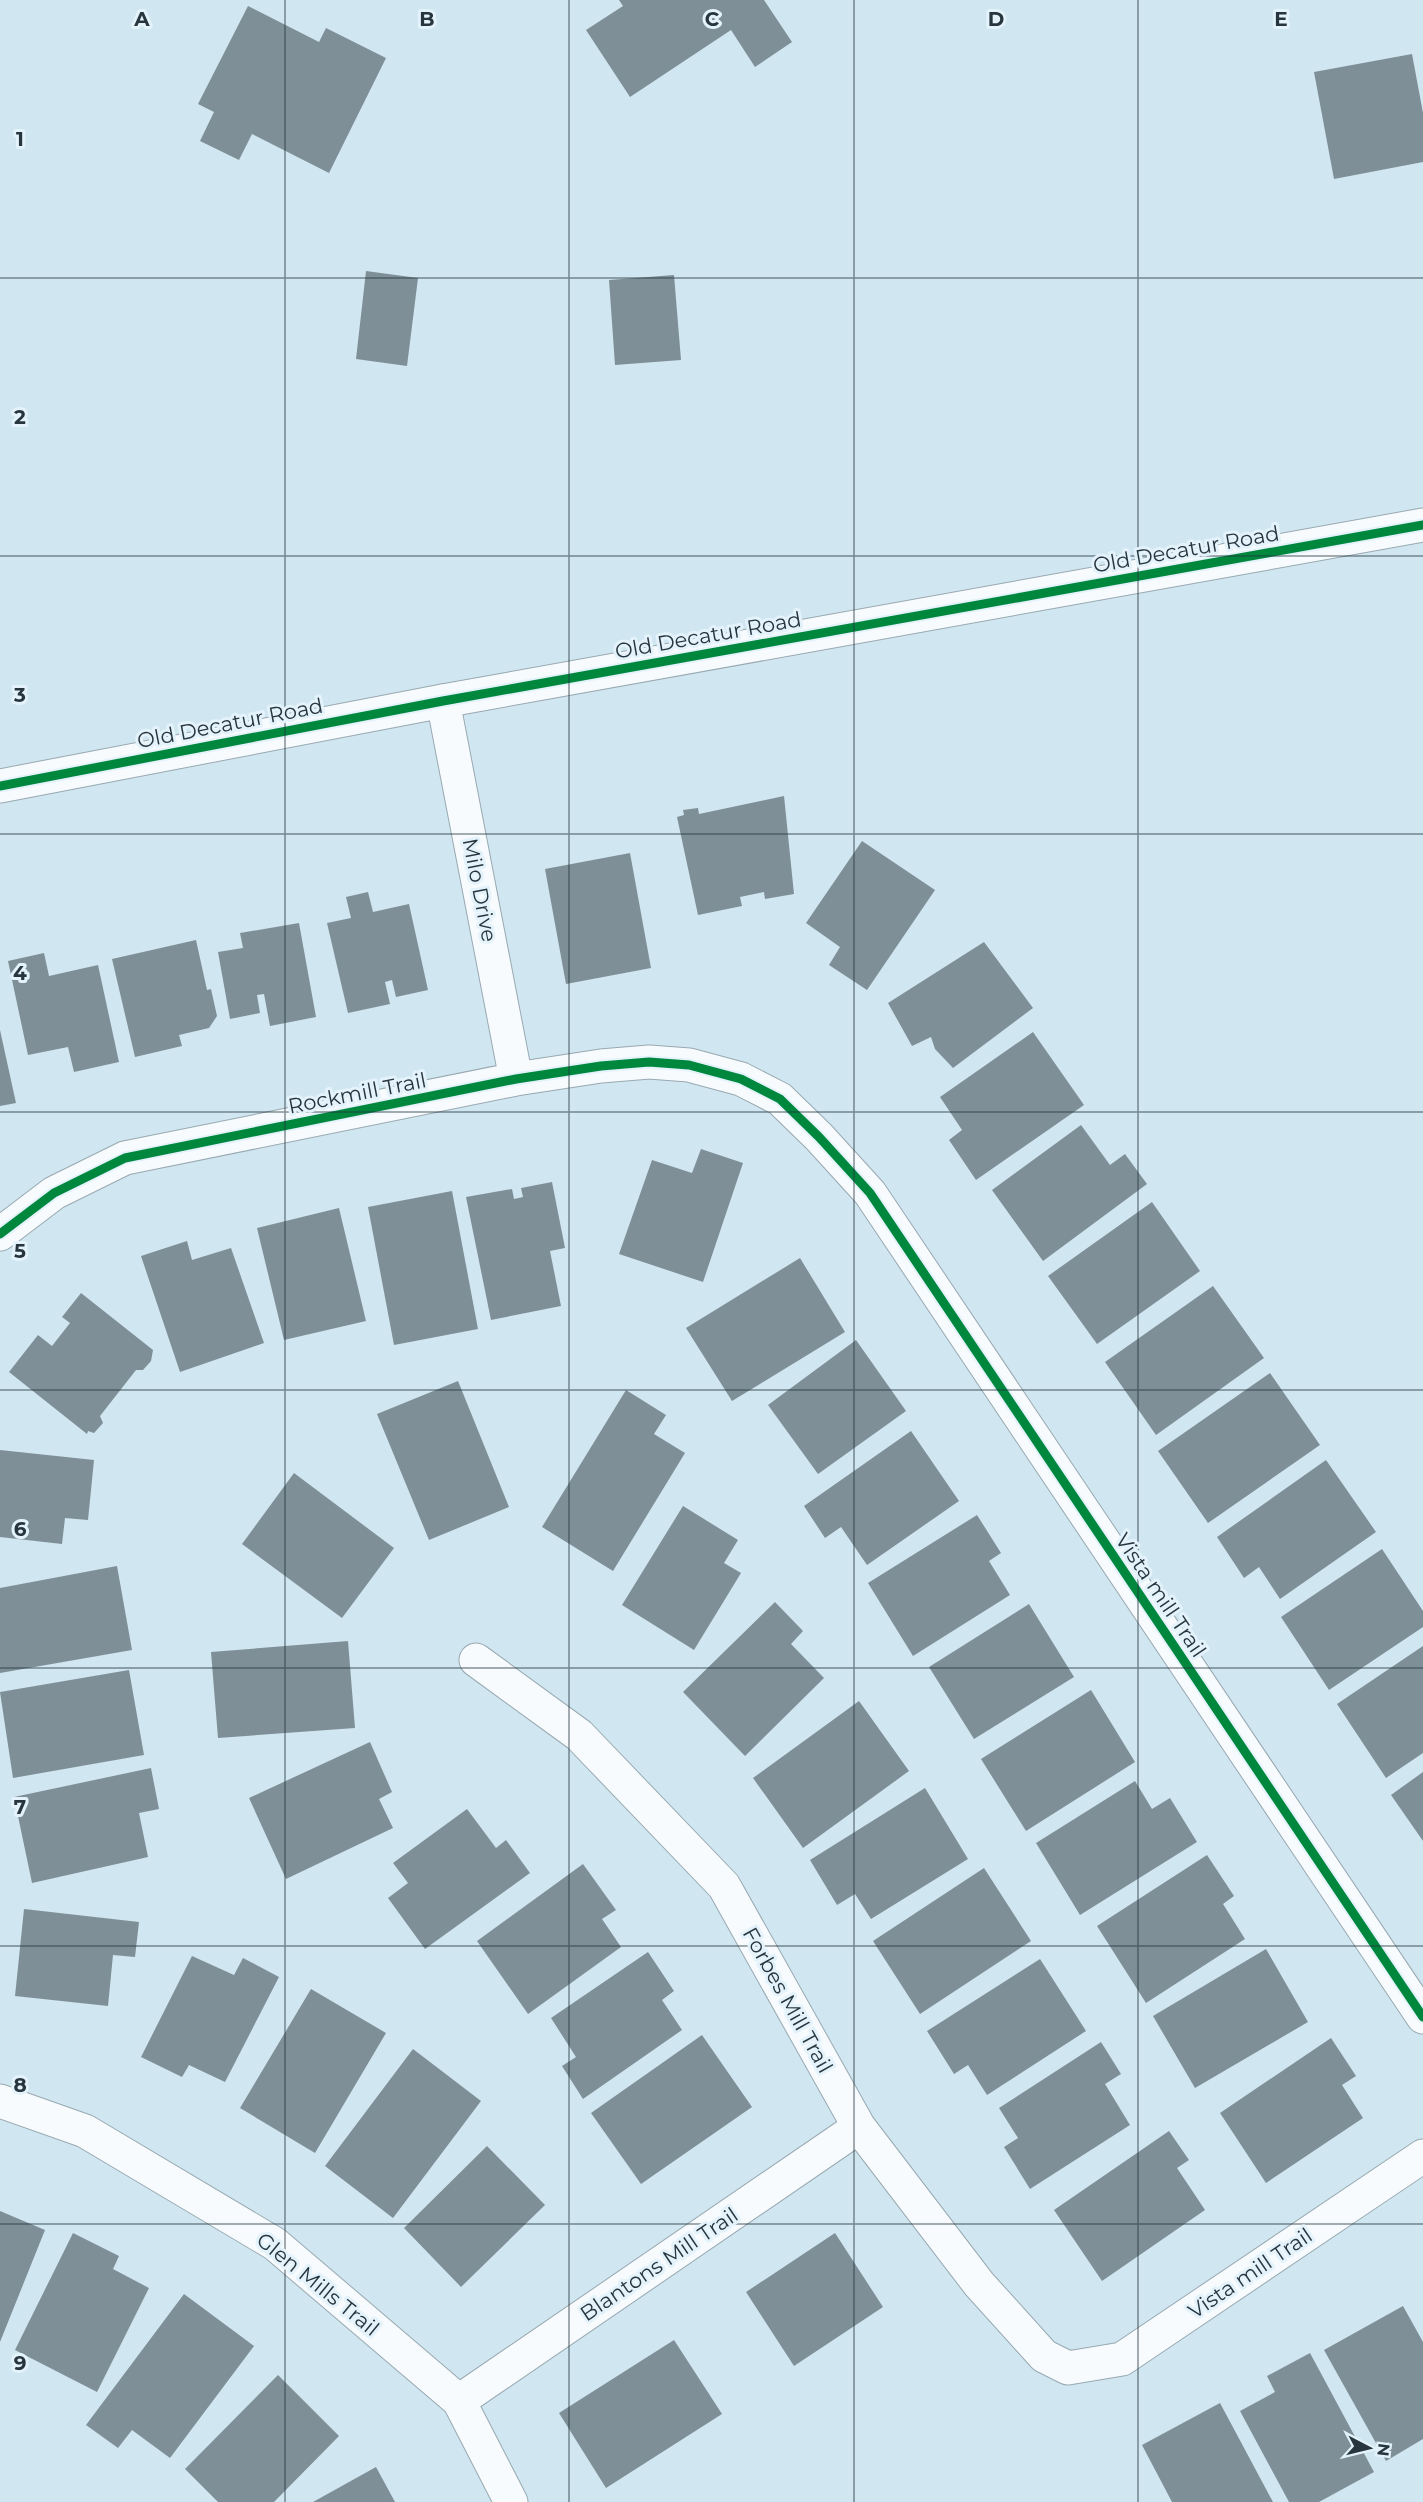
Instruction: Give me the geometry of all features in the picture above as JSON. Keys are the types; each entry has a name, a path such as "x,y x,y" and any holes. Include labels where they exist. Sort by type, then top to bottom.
{"street":[{"name":"Old Decatur Road","path":"0,786 443,701 1423,525"},
{"name":"Milo Drive","path":"443,701 516,1079"},
{"name":"Rockmill Trail","path":"0,1234 54,1193 125,1158 516,1079 601,1066 649,1062 689,1065 741,1079"},
{"name":"Vista mill Trail","path":"741,1079 780,1099 819,1137 870,1193 1423,2017"},
{"name":"Forbes Mill Trail","path":"476,1660 579,1735 724,1886 859,2127 979,2284 1044,2356 1068,2368"},
{"name":"Glen Mills Trail","path":"0,2101 85,2131 275,2244 459,2401 512,2502"},
{"name":"Blantons Mill Trail","path":"459,2401 859,2127"},
{"name":"Vista mill Trail","path":"1068,2368 1122,2359 1423,2156"}],"building":[{"path":"619,0 764,0 792,42 755,67 731,30 630,97 586,30 623,6"},
{"path":"248,6 319,42 326,28 386,58 329,173 252,134 239,160 200,141 214,112 198,104"},
{"path":"1412,54 1423,113 1423,162 1334,179 1314,72"},
{"path":"366,271 418,278 407,366 356,359"},
{"path":"674,275 681,360 615,365 609,280"},
{"path":"784,796 794,894 765,899 764,892 740,897 742,906 698,915 677,817 684,815 683,810 698,808 699,814"},
{"path":"862,841 935,890 867,990 829,965 840,947 806,923"},
{"path":"630,853 651,968 566,984 545,869"},
{"path":"368,892 373,912 409,904 428,990 396,997 392,980 385,982 390,1004 348,1013 327,923 351,918 346,897"},
{"path":"299,923 316,1017 270,1026 264,994 257,995 260,1013 230,1019 218,952 243,948 240,933"},
{"path":"196,940 207,990 211,989 217,1016 209,1028 179,1035 182,1046 135,1057 112,959"},
{"path":"984,942 1033,1008 953,1068 935,1049 931,1037 912,1046 888,1003"},
{"path":"44,953 49,976 98,965 119,1062 74,1072 68,1047 28,1055 8,961"},
{"path":"0,1030 16,1103 0,1106"},
{"path":"1033,1032 1084,1105 976,1180 949,1140 962,1130 940,1097"},
{"path":"1081,1125 1110,1165 1125,1154 1147,1184 1043,1261 992,1190"},
{"path":"701,1149 743,1163 703,1282 619,1254 652,1160 692,1173"},
{"path":"552,1182 565,1248 550,1251 561,1306 491,1320 466,1197 512,1189 514,1199 523,1197 521,1188"},
{"path":"452,1191 478,1329 394,1345 368,1207"},
{"path":"1152,1202 1200,1271 1097,1344 1048,1276"},
{"path":"339,1208 366,1321 284,1340 257,1228"},
{"path":"187,1241 192,1260 231,1248 264,1343 180,1372 141,1256"},
{"path":"800,1258 845,1332 732,1401 686,1328"},
{"path":"1213,1286 1264,1358 1156,1435 1105,1362"},
{"path":"81,1293 153,1350 151,1361 143,1370 136,1370 100,1416 103,1423 94,1433 88,1431 87,1434 9,1372 38,1335 52,1346 70,1323 62,1317"},
{"path":"856,1340 906,1411 818,1474 768,1405"},
{"path":"1270,1373 1320,1445 1208,1523 1158,1451"},
{"path":"458,1381 509,1507 429,1540 377,1414"},
{"path":"626,1390 666,1415 654,1434 685,1453 613,1571 542,1527"},
{"path":"911,1431 959,1501 867,1565 841,1527 825,1538 804,1506"},
{"path":"0,1450 94,1460 88,1520 65,1518 62,1544 0,1537"},
{"path":"1326,1460 1376,1532 1280,1599 1259,1567 1244,1578 1217,1537"},
{"path":"294,1473 394,1548 342,1618 242,1544"},
{"path":"683,1506 738,1540 724,1563 741,1573 694,1650 622,1605"},
{"path":"977,1515 1001,1553 989,1561 1010,1595 913,1656 868,1583"},
{"path":"1382,1549 1423,1611 1423,1627 1329,1690 1281,1617"},
{"path":"117,1566 132,1650 0,1673 0,1588"},
{"path":"775,1602 803,1631 791,1644 824,1678 745,1756 683,1692"},
{"path":"1029,1604 1074,1677 974,1739 929,1667"},
{"path":"348,1641 355,1728 218,1738 211,1652"},
{"path":"1423,1646 1423,1753 1386,1778 1337,1704"},
{"path":"129,1670 144,1755 13,1778 0,1692"},
{"path":"1091,1690 1135,1762 1026,1831 981,1759"},
{"path":"859,1701 909,1771 803,1848 753,1778"},
{"path":"370,1742 392,1792 379,1799 393,1828 286,1879 249,1798"},
{"path":"151,1768 159,1809 139,1813 148,1857 32,1883 14,1797"},
{"path":"1423,1772 1423,1841 1391,1795"},
{"path":"1135,1781 1152,1809 1170,1798 1197,1842 1080,1915 1036,1843"},
{"path":"925,1788 968,1859 871,1919 855,1894 837,1905 810,1860"},
{"path":"467,1809 496,1848 506,1840 530,1873 425,1949 388,1898 408,1883 393,1863"},
{"path":"1207,1855 1234,1896 1223,1904 1245,1939 1146,2003 1097,1926"},
{"path":"583,1864 616,1910 602,1919 621,1947 528,2014 477,1941"},
{"path":"984,1868 1031,1941 920,2014 873,1941"},
{"path":"24,1909 139,1922 135,1957 113,1955 108,2006 15,1996"},
{"path":"1266,1949 1308,2022 1195,2088 1153,2016"},
{"path":"648,1952 674,1991 662,2000 682,2030 583,2099 562,2066 576,2057 551,2018"},
{"path":"192,1956 234,1975 243,1958 279,1977 225,2082 189,2065 182,2077 141,2057"},
{"path":"1040,1959 1086,2031 987,2095 968,2065 954,2074 927,2031"},
{"path":"311,1989 386,2033 315,2153 240,2108"},
{"path":"702,2035 752,2107 641,2184 591,2113"},
{"path":"1331,2038 1356,2076 1342,2085 1363,2118 1266,2183 1220,2113"},
{"path":"1101,2042 1121,2074 1105,2084 1130,2125 1030,2189 1004,2147 1018,2138 999,2108"},
{"path":"413,2049 481,2101 393,2218 325,2166"},
{"path":"1169,2131 1189,2160 1177,2168 1205,2210 1102,2281 1054,2210"},
{"path":"487,2146 545,2205 461,2287 404,2228"},
{"path":"0,2211 45,2230 0,2342"},
{"path":"73,2233 119,2256 113,2269 149,2288 97,2392 15,2350"},
{"path":"835,2233 883,2307 794,2366 746,2292"},
{"path":"184,2294 254,2346 170,2458 132,2430 118,2448 86,2425"},
{"path":"1403,2306 1423,2342 1423,2439 1386,2461 1324,2350"},
{"path":"674,2340 722,2414 606,2488 559,2413"},
{"path":"1310,2353 1374,2472 1319,2502 1289,2502 1240,2411 1275,2392 1267,2376"},
{"path":"278,2375 339,2436 274,2502 218,2502 185,2469"},
{"path":"1220,2403 1273,2502 1172,2502 1142,2445"},
{"path":"376,2467 395,2502 313,2502"}],"cycle path":[{"path":"0,786 443,701 1423,525"},
{"path":"0,1234 54,1193 125,1158 516,1079 601,1066 649,1062 689,1065 741,1079 780,1099 819,1137 870,1193 1423,2017"}]}
